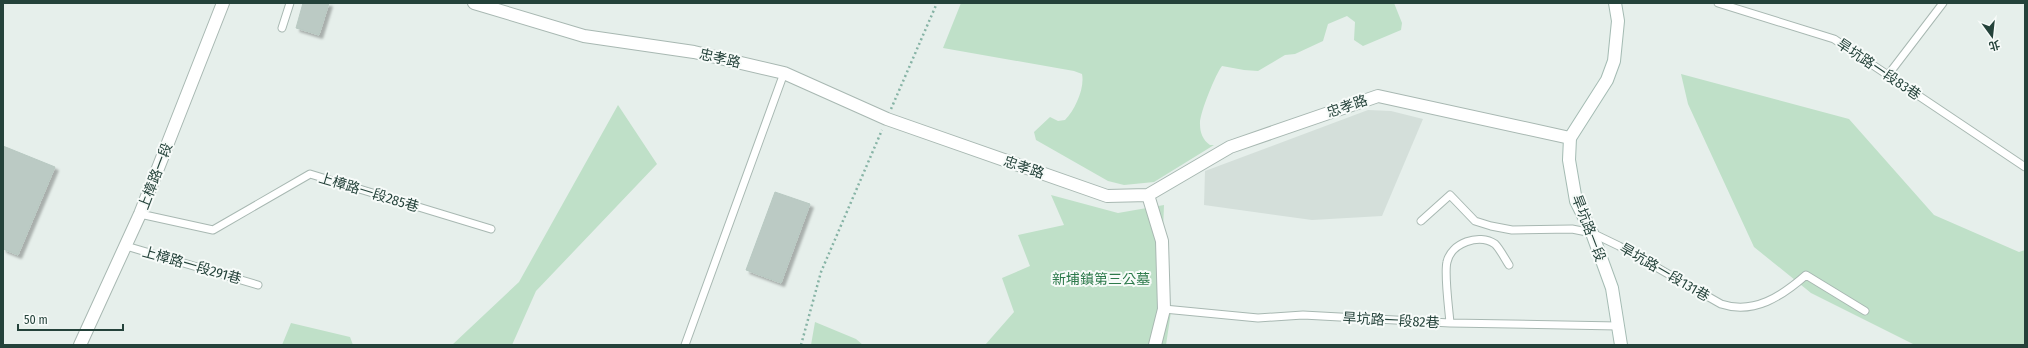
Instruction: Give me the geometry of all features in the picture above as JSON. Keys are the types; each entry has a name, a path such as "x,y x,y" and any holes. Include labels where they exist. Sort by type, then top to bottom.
{"street":[{"name":"上樟路一段","path":"80,345 140,214 223,3"},
{"name":"忠孝路","path":"474,3 584,36 694,52 784,73 887,119 1107,196 1148,195 1230,147 1378,96 1570,138"},
{"name":"旱坑路一段","path":"1615,3 1618,21 1614,61 1607,80 1570,138 1569,160 1576,201 1592,233 1612,288 1621,345"},
{"path":"1148,195 1162,241 1164,309 1155,345"}],"lane":[{"path":"282,28 290,3"},
{"name":"旱坑路一段83巷","path":"1718,3 1834,39 2025,167"},
{"path":"1888,75 1943,3"},
{"path":"685,345 784,73"},
{"name":"上樟路一段285巷","path":"140,214 213,230 310,174 491,228"},
{"name":"旱坑路一段131巷","path":"1421,221 1450,195 1475,220 1491,226 1512,230 1572,229 1592,233 1619,246 1721,304 1731,307 1747,308 1767,301 1795,284 1806,274 1865,311"},
{"path":"1450,323 1447,262 1453,250 1463,242 1482,239 1495,245 1508,265"},
{"name":"上樟路一段291巷","path":"126,246 258,285"},
{"name":"旱坑路一段82巷","path":"1164,309 1258,318 1303,315 1450,323 1618,326"}],"path":[{"path":"801,345 821,272 937,3"}],"shaded area":[{"path":"1368,110 1391,111 1423,119 1382,216 1312,220 1204,205 1205,171"}],"green space":[{"path":"961,3 1394,3 1402,23 1401,30 1363,46 1354,40 1355,22 1347,16 1328,24 1323,41 1295,54 1285,55 1258,71 1222,66 1208,94 1200,119 1202,136 1210,145 1214,145 1154,182 1124,185 1108,181 1036,140 1034,132 1050,117 1058,121 1065,120 1069,116 1076,105 1081,92 1083,80 1082,74 1074,71 943,48"},
{"path":"1681,74 1849,119 1934,215 2019,252 2025,250 2025,345 1915,345 1811,293 1754,247 1688,104"},
{"path":"618,105 657,164 536,291 512,345 452,345 519,282"},
{"name":"新埔鎮第三公墓","path":"1051,195 1118,213 1164,205 1163,231 1171,312 1166,345 985,345 1014,312 1002,278 1030,266 1018,235 1064,225"},
{"path":"815,322 856,339 863,345 811,345"},
{"path":"291,323 350,337 353,345 282,345"}],"building":[{"path":"303,3 329,3 319,35 296,28"},
{"path":"3,146 55,167 18,255 3,249"},
{"path":"775,192 810,204 781,283 746,270"}]}
